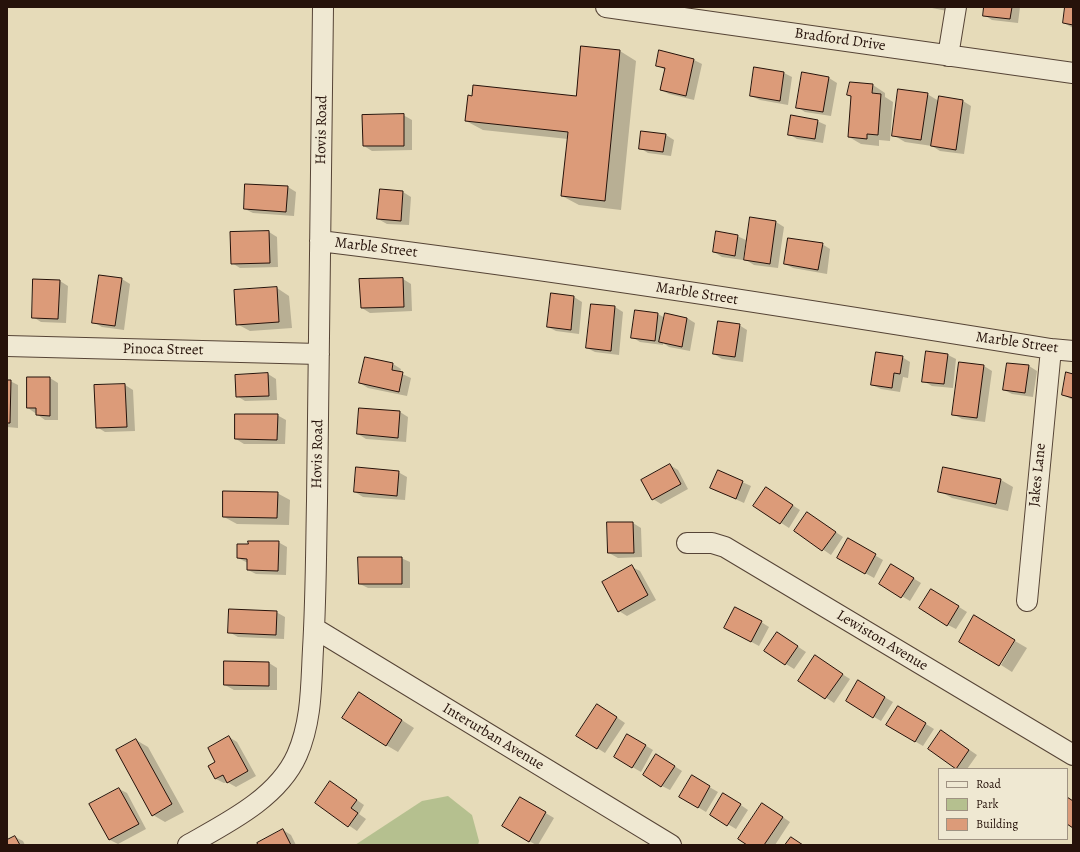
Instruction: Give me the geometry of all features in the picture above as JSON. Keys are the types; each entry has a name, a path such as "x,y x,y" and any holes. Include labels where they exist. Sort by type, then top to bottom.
{"street":[{"name":"Hovis Road","path":"188,845 251,807 263,798 283,777 296,756 305,733 311,702 314,628 319,354 323,7"},
{"name":"Bradford Drive","path":"606,7 1073,73"},
{"path":"948,56 956,7"},
{"name":"Marble Street","path":"320,241 479,261 1051,349 1073,351"},
{"name":"Pinoca Street","path":"7,346 319,354"},
{"name":"Jakes Lane","path":"1027,601 1051,349"},
{"name":"Lewiston Avenue","path":"687,543 712,543 725,547 1073,755"},
{"name":"Interurban Avenue","path":"314,628 671,845"}],"green space":[{"path":"448,796 472,815 479,841 478,845 355,845 422,801"}],"building":[{"path":"984,7 1012,7 1010,19 983,16"},
{"path":"1065,7 1073,7 1073,25 1063,23"},
{"path":"581,46 620,50 605,201 561,196 568,132 465,121 468,95 472,96 473,85 576,96"},
{"path":"659,50 694,59 686,96 660,90 665,68 656,66"},
{"path":"754,67 784,72 780,101 750,96"},
{"path":"802,72 829,77 823,112 796,108"},
{"path":"850,82 873,84 872,93 881,94 878,135 867,134 867,139 848,137 851,96 847,95"},
{"path":"898,89 928,93 921,140 892,136"},
{"path":"939,96 963,100 956,150 931,146"},
{"path":"404,114 404,146 363,146 362,115"},
{"path":"791,115 818,120 815,139 788,135"},
{"path":"641,131 666,134 663,152 639,149"},
{"path":"245,184 288,186 286,212 244,209"},
{"path":"380,189 403,191 401,221 377,219"},
{"path":"750,217 776,221 770,264 744,260"},
{"path":"269,231 270,263 231,264 230,232"},
{"path":"716,231 738,235 735,256 713,252"},
{"path":"788,238 823,243 818,270 784,264"},
{"path":"99,275 122,278 115,326 92,323"},
{"path":"403,278 404,307 361,308 359,279"},
{"path":"33,279 60,280 58,319 32,318"},
{"path":"277,287 279,322 236,325 234,290"},
{"path":"551,293 574,296 571,330 547,327"},
{"path":"591,304 615,306 611,351 586,348"},
{"path":"635,310 658,313 655,341 631,338"},
{"path":"665,313 687,318 682,347 659,342"},
{"path":"718,321 740,324 735,357 713,354"},
{"path":"926,351 948,354 944,384 922,382"},
{"path":"876,352 903,356 900,374 894,373 892,388 871,385"},
{"path":"365,357 393,363 392,370 403,372 399,392 359,383"},
{"path":"959,362 984,365 977,418 952,415"},
{"path":"1007,363 1029,365 1025,393 1003,390"},
{"path":"1066,372 1073,374 1073,398 1062,395"},
{"path":"268,373 269,396 236,397 235,375"},
{"path":"27,377 50,377 50,416 36,415 36,408 27,408"},
{"path":"7,380 11,380 10,423 7,423"},
{"path":"125,384 127,427 96,428 94,385"},
{"path":"359,408 400,411 398,438 357,434"},
{"path":"235,414 278,414 277,440 235,439"},
{"path":"670,464 681,484 652,500 641,480"},
{"path":"356,467 399,471 397,496 354,492"},
{"path":"943,467 1001,479 996,504 938,492"},
{"path":"718,470 743,481 736,499 710,488"},
{"path":"766,487 793,505 780,524 753,506"},
{"path":"223,491 278,492 277,518 223,517"},
{"path":"807,512 836,532 822,551 794,531"},
{"path":"607,522 633,522 634,553 608,553"},
{"path":"848,538 876,554 865,574 837,558"},
{"path":"248,541 279,541 278,571 247,570 247,559 237,558 237,544 248,544"},
{"path":"358,557 402,557 402,584 359,584"},
{"path":"891,564 914,578 901,598 879,584"},
{"path":"632,565 648,595 618,612 602,582"},
{"path":"931,589 959,606 947,626 919,608"},
{"path":"735,607 762,621 751,642 724,628"},
{"path":"229,609 277,611 276,635 228,633"},
{"path":"974,615 1015,640 999,666 959,642"},
{"path":"777,632 798,646 785,665 764,651"},
{"path":"815,655 843,674 825,699 798,681"},
{"path":"224,661 269,662 269,686 224,685"},
{"path":"858,680 885,697 873,718 846,701"},
{"path":"359,692 402,720 386,746 342,718"},
{"path":"597,704 617,717 597,749 576,736"},
{"path":"898,706 926,723 915,742 886,725"},
{"path":"941,730 969,750 957,768 955,768 928,749"},
{"path":"627,734 646,745 632,768 614,757"},
{"path":"229,736 248,771 227,783 223,775 215,779 208,766 215,762 208,748"},
{"path":"136,739 172,804 152,816 116,750"},
{"path":"656,754 675,766 661,787 643,775"},
{"path":"692,775 710,786 698,808 679,797"},
{"path":"330,781 357,800 351,808 358,813 348,827 315,803"},
{"path":"119,788 139,824 109,840 89,804"},
{"path":"723,793 741,804 727,826 710,815"},
{"path":"520,797 546,812 529,842 502,826"},
{"path":"1068,798 1073,801 1073,828 1068,825"},
{"path":"762,803 783,817 764,845 747,845 738,839"},
{"path":"283,829 291,845 258,845 257,843"},
{"path":"15,836 20,845 7,845 7,840"},
{"path":"791,837 803,845 785,845"}]}
